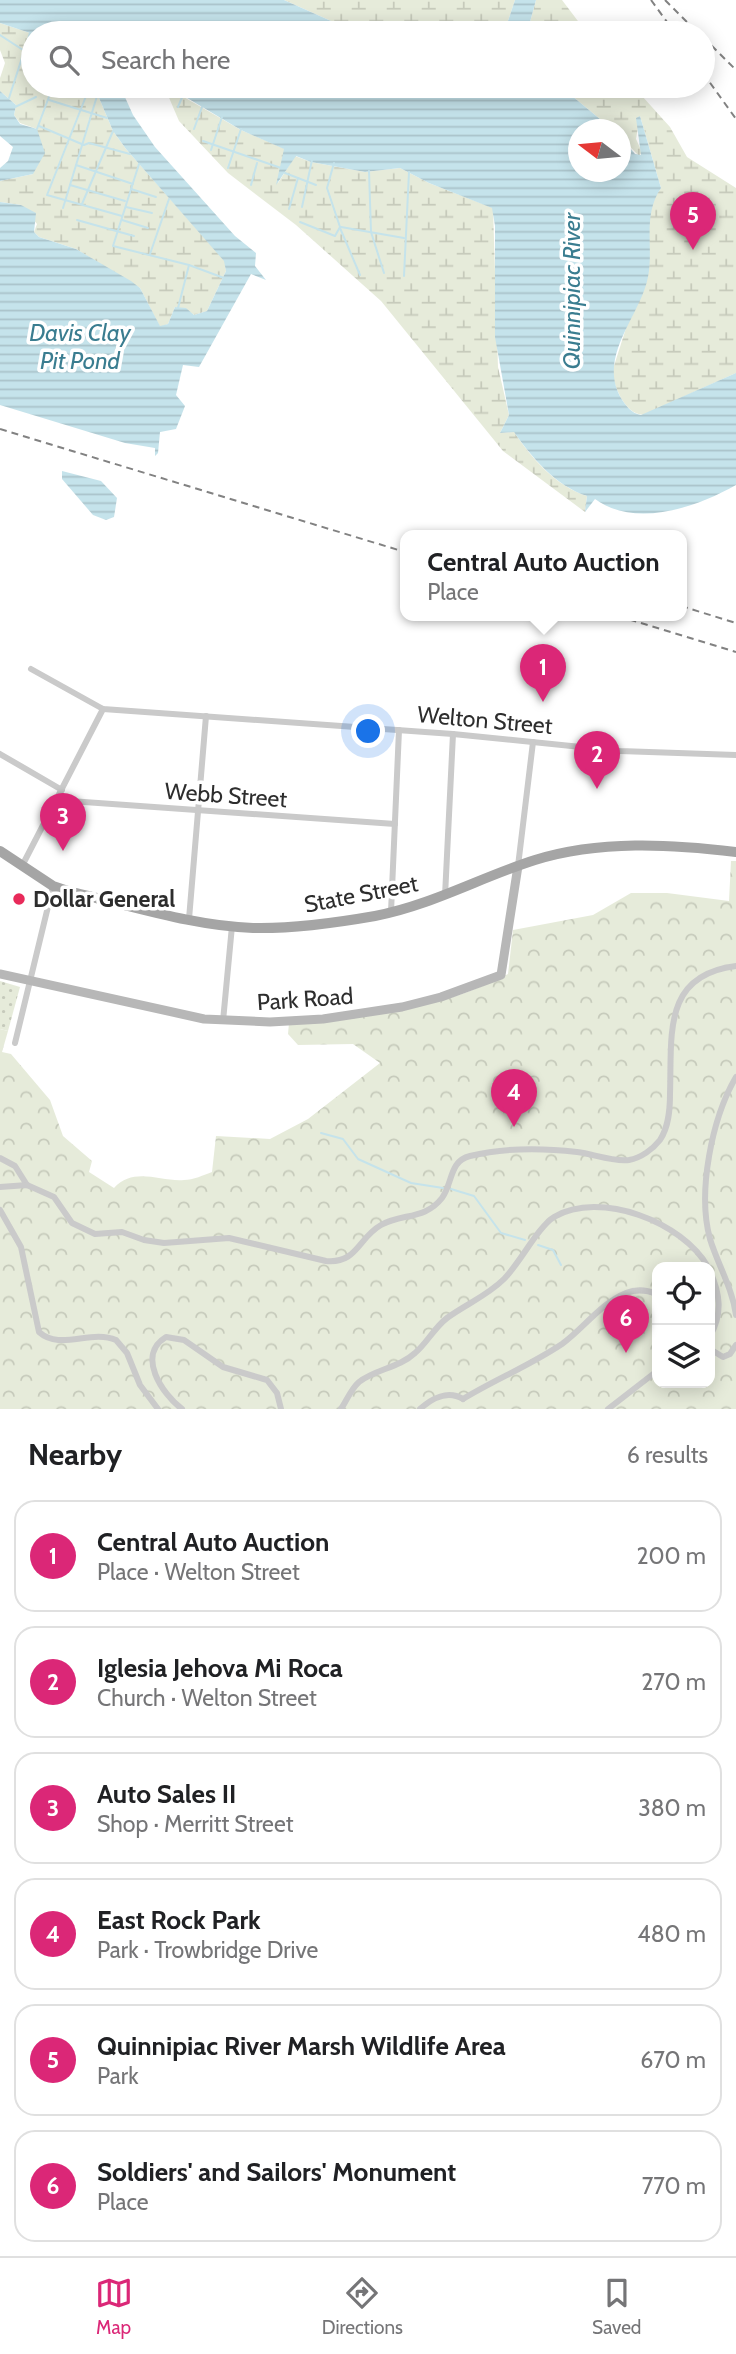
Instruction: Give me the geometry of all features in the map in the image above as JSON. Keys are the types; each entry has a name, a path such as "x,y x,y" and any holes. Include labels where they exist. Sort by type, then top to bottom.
{"main road":[{"name":"State Street","path":"0,851 53,886 189,919 232,926 296,926 391,912 445,896 518,866 556,854 596,849 667,846 736,852"},
{"name":"Park Road","path":"0,974 223,1021 295,1022 374,1013 430,1000 498,978 506,956 518,866"}],"street":[{"name":"Welton Street","path":"31,669 103,709 453,734 620,751 736,755"},
{"path":"22,866 103,709"},
{"path":"189,919 206,716"},
{"path":"391,912 399,730"},
{"path":"445,896 453,734"},
{"path":"518,866 533,742"},
{"path":"0,754 62,790"},
{"name":"Webb Street","path":"56,800 395,824"},
{"path":"15,1043 53,886"},
{"path":"223,1021 232,926"},
{"path":"0,1158 15,1167 27,1185 57,1200 72,1223 99,1234 125,1232 144,1240 168,1243 229,1238 337,1261 354,1255 379,1226 422,1215 433,1208 445,1194 454,1167 466,1157 547,1149 622,1160 636,1158 653,1147 665,1130 674,1028 680,996 699,975 736,966"},
{"path":"736,1077 723,1103 713,1137 706,1207 711,1240 729,1284 736,1315"},
{"path":"0,1187 27,1185"},
{"path":"341,1409 359,1382 411,1357 447,1318 492,1290 522,1259 545,1225 564,1213 605,1209 647,1217 686,1240 703,1262"},
{"path":"0,1210 20,1247 39,1332 56,1340 96,1336 116,1340 127,1353 140,1385 158,1409"},
{"path":"715,1289 720,1305 715,1326"},
{"path":"420,1409 439,1396 453,1395 464,1403 495,1380 506,1378 564,1343 619,1296 639,1290 652,1293"},
{"path":"182,1409 167,1396 153,1366 156,1347 166,1337 184,1340 223,1367 267,1380 277,1393 281,1409"},
{"path":"715,1352 723,1357 730,1354 736,1345"},
{"path":"608,1409 652,1375"}],"green space":[{"path":"284,0 515,0 508,21 331,21"},
{"path":"536,0 562,0 578,21 530,21"},
{"path":"0,23 21,30 21,98 99,98 113,131 126,149 225,261 226,271 207,311 194,315 186,309 175,307 168,324 160,327 140,288 76,249 39,237 34,232 37,224 21,205 0,202 0,181 33,174 37,129 20,123 14,115 16,105 0,91 0,78 5,63 0,50"},
{"path":"169,98 185,98 241,130 285,149 278,183 295,156 311,162 365,172 400,168 429,183 493,208 498,367 509,415 500,433 514,432 529,452 555,478 587,496 585,512 503,451 381,301 296,225 228,173 179,121"},
{"path":"575,98 644,98 670,127 687,157 736,188 736,373 643,415 626,405 615,385 612,372 628,322 648,276 649,216 654,198 661,188 640,116 636,139 642,152 639,156 631,148 631,119 600,119"},
{"path":"731,861 736,861 736,1409 0,1409 0,1029 8,1031 2,1052 11,1054 50,1100 63,1136 92,1161 89,1172 114,1188 122,1181 139,1176 191,1179 212,1172 216,1136 270,1139 308,1119 380,1063 353,1044 298,1045 288,1034 289,1023 373,1015 456,996 508,974 513,930 593,915 631,893 667,893 729,901"},
{"path":"0,981 20,987 8,1031 0,1029"}],"water":[{"path":"0,0 284,0 331,21 21,21 21,30 0,23"},
{"path":"515,0 536,0 530,21 508,21"},
{"path":"0,91 16,105 14,115 20,124 37,129 45,153 33,174 0,181 0,168 8,161 13,147 0,136"},
{"name":"Davis Clay Pit Pond","path":"99,98 125,98 133,115 155,147 235,236 256,253 255,266 266,280 251,274 199,367 183,365 176,395 185,406 176,429 160,432 158,453 155,456 155,448 125,443 0,405 0,202 21,205 36,213 34,232 39,237 76,249 131,281 140,288 160,326 168,324 175,307 186,308 194,315 207,311 226,271 224,261 113,131"},
{"name":"Quinnipiac River","path":"187,98 575,98 600,119 568,119 568,182 631,182 631,149 635,154 641,155 636,118 640,116 661,188 650,220 648,277 617,352 615,382 627,406 634,413 641,415 736,373 736,485 703,501 666,512 629,513 611,508 595,499 585,512 587,496 555,478 529,452 514,432 500,433 509,415 495,337 495,226 492,208 429,183 400,168 365,172 311,162 296,156 276,185 284,149 241,130"},
{"path":"62,471 101,481 117,498 114,517 106,520 93,515 62,479"}],"waterway":[{"path":"0,35 21,49"},
{"path":"9,98 21,61"},
{"path":"15,107 34,98"},
{"path":"37,129 49,98"},
{"path":"85,98 47,195 122,216"},
{"path":"63,208 96,98"},
{"path":"178,107 182,98"},
{"path":"49,100 107,118"},
{"path":"194,129 202,107"},
{"path":"211,150 222,117"},
{"path":"39,126 84,145 89,143 130,154"},
{"path":"228,168 241,129"},
{"path":"82,204 113,131"},
{"path":"203,141 281,168"},
{"path":"302,207 312,160"},
{"path":"251,185 257,163"},
{"path":"300,222 335,236 340,227 327,188 334,163"},
{"path":"139,164 113,246 189,265 178,308"},
{"path":"76,165 133,184"},
{"path":"369,171 371,232 384,273"},
{"path":"404,276 409,172"},
{"path":"285,173 316,185"},
{"path":"289,209 298,178"},
{"path":"70,185 125,201"},
{"path":"131,189 156,197"},
{"path":"150,254 169,199"},
{"path":"126,207 152,213"},
{"path":"77,220 134,236"},
{"path":"122,220 148,228"},
{"path":"341,227 404,238"},
{"path":"340,228 360,275"},
{"path":"189,265 224,278"},
{"path":"321,1133 343,1139 358,1159 411,1183 443,1188"},
{"path":"451,1189 474,1196 501,1233 525,1240"},
{"path":"538,1245 553,1250 561,1265"}],"railway":[{"path":"651,0 666,21"},
{"path":"665,0 686,21"},
{"path":"715,49 736,70"},
{"path":"715,90 736,119"},
{"path":"0,429 400,550"},
{"path":"687,608 736,623"},
{"path":"634,621 736,652"}],"place":[{"name":"Quinnipiac River Marsh Wildlife Area","path":"693,250"},
{"name":"Central Auto Auction","path":"543,702"},
{"name":"Iglesia Jehova Mi Roca","path":"597,789"},
{"name":"Auto Sales II","path":"63,851"},
{"name":"Dollar General","path":"19,899"},
{"name":"East Rock Park","path":"514,1127"},
{"name":"Soldiers' and Sailors' Monument","path":"626,1353"}]}
